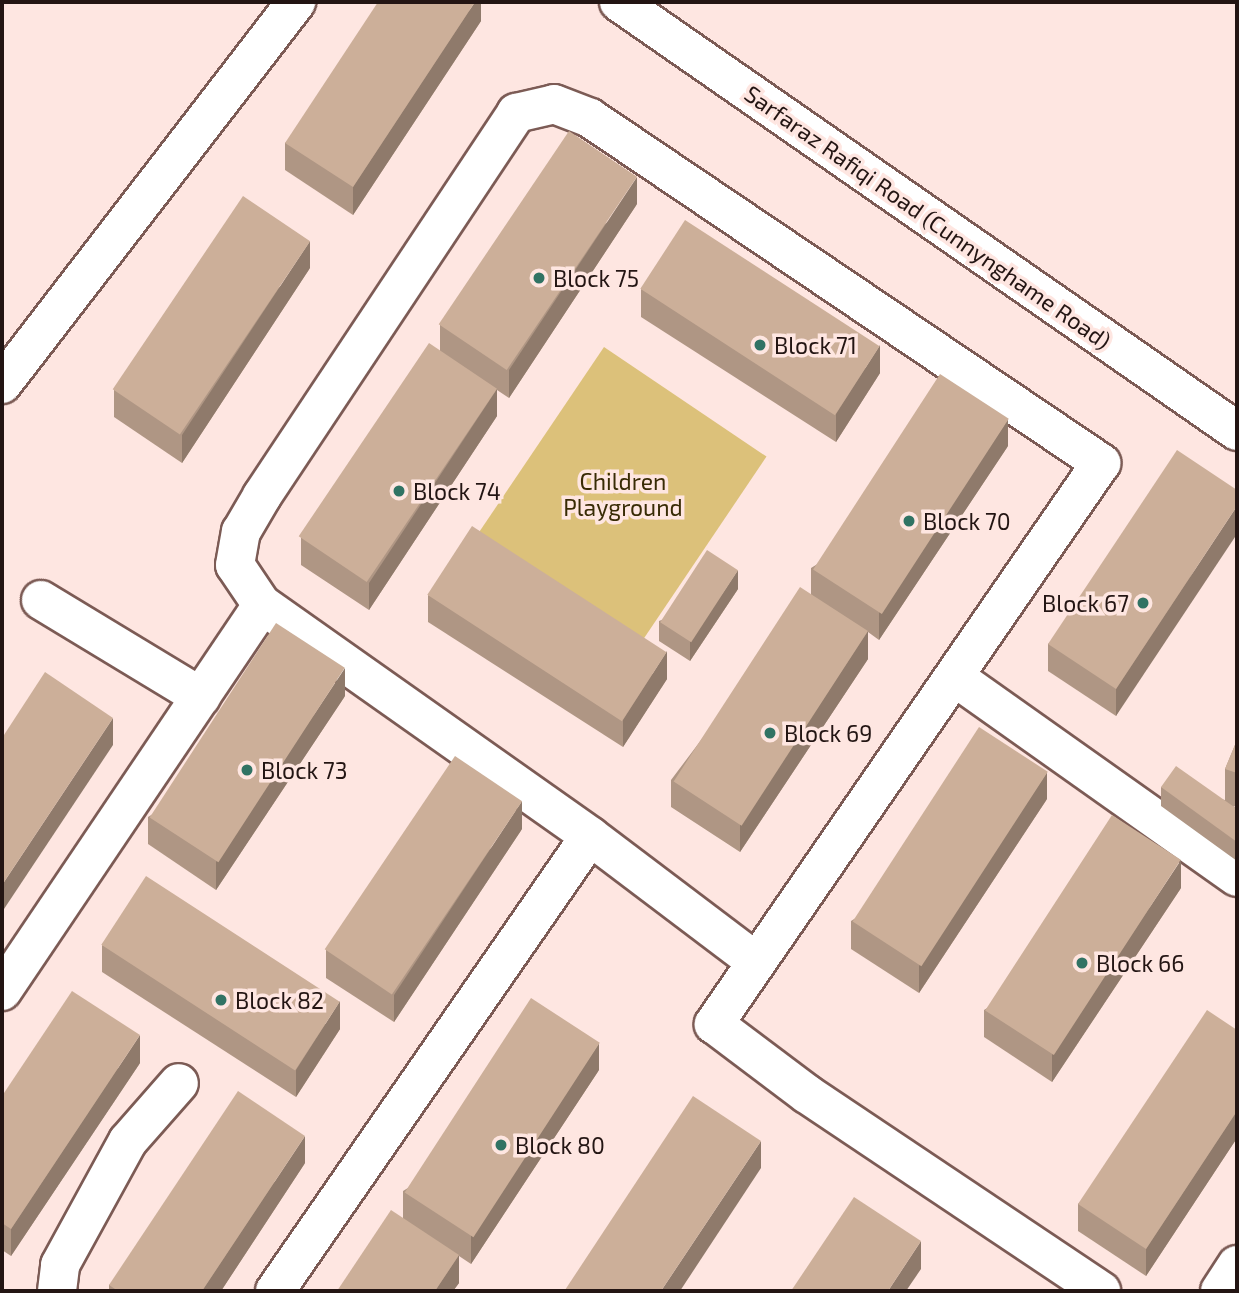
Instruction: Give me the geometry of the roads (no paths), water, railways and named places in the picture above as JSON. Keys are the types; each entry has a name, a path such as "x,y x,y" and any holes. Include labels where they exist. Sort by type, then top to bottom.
{"street":[{"path":"2,384 296,2"},
{"name":"Sarfaraz Rafiqi Road (Cunnynghame Road)","path":"619,2 1237,431"},
{"path":"755,961 590,836 262,605 235,565 241,532 262,496 516,113 554,104 590,118 1101,463 956,678 787,922 755,961 714,1024 807,1094 1101,1291"},
{"path":"41,600 201,697"},
{"path":"2,991 262,605"},
{"path":"956,678 1237,877"},
{"path":"275,1291 590,836"},
{"path":"57,1291 60,1265 128,1141 179,1083"},
{"path":"1220,1291 1237,1265"}],"place":[{"name":"Block 75","path":"539,278"},
{"name":"Block 71","path":"760,345"},
{"name":"Block 74","path":"399,491"},
{"name":"Block 70","path":"909,521"},
{"name":"Block 67","path":"1143,603"},
{"name":"Block 69","path":"770,733"},
{"name":"Block 73","path":"247,770"},
{"name":"Block 66","path":"1082,963"},
{"name":"Block 82","path":"221,1000"},
{"name":"Block 80","path":"501,1145"}],"park label":[{"name":"Children Playground","path":"623,494"}]}
